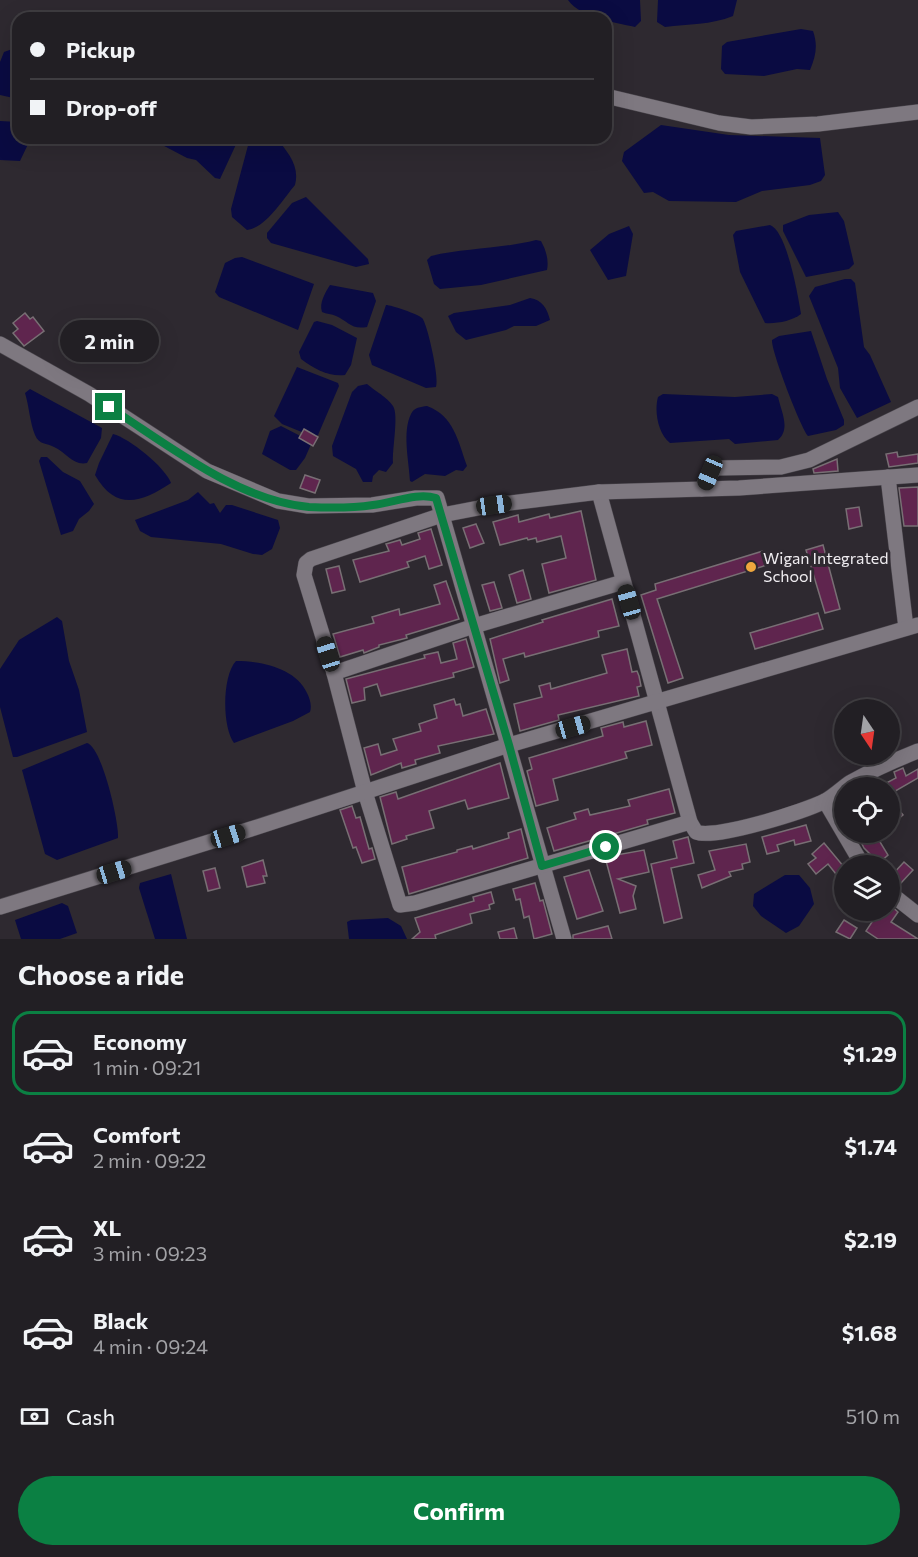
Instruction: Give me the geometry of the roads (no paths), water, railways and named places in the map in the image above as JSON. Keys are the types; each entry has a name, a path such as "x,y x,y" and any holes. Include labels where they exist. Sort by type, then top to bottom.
{"street":[{"path":"612,97 719,123 751,127 818,124 918,112"},
{"path":"0,344 89,394 207,471 278,501 308,507 372,506 431,496 436,498 564,939"},
{"path":"702,489 710,473 717,468 781,467 810,460 918,407"},
{"path":"690,822 416,903 400,905 365,792 334,674 304,575 306,563 311,559 442,514 504,503 600,492 702,489 918,475"},
{"path":"0,907 509,745 658,703 912,626 888,477"},
{"path":"600,492 690,822 696,832 710,834 788,815 825,801 868,773 918,751"},
{"path":"334,674 474,626 623,582"},
{"path":"825,801 857,855"},
{"path":"900,901 918,915"}],"place":[{"name":"Wigan Integrated School","path":"751,567"}]}
